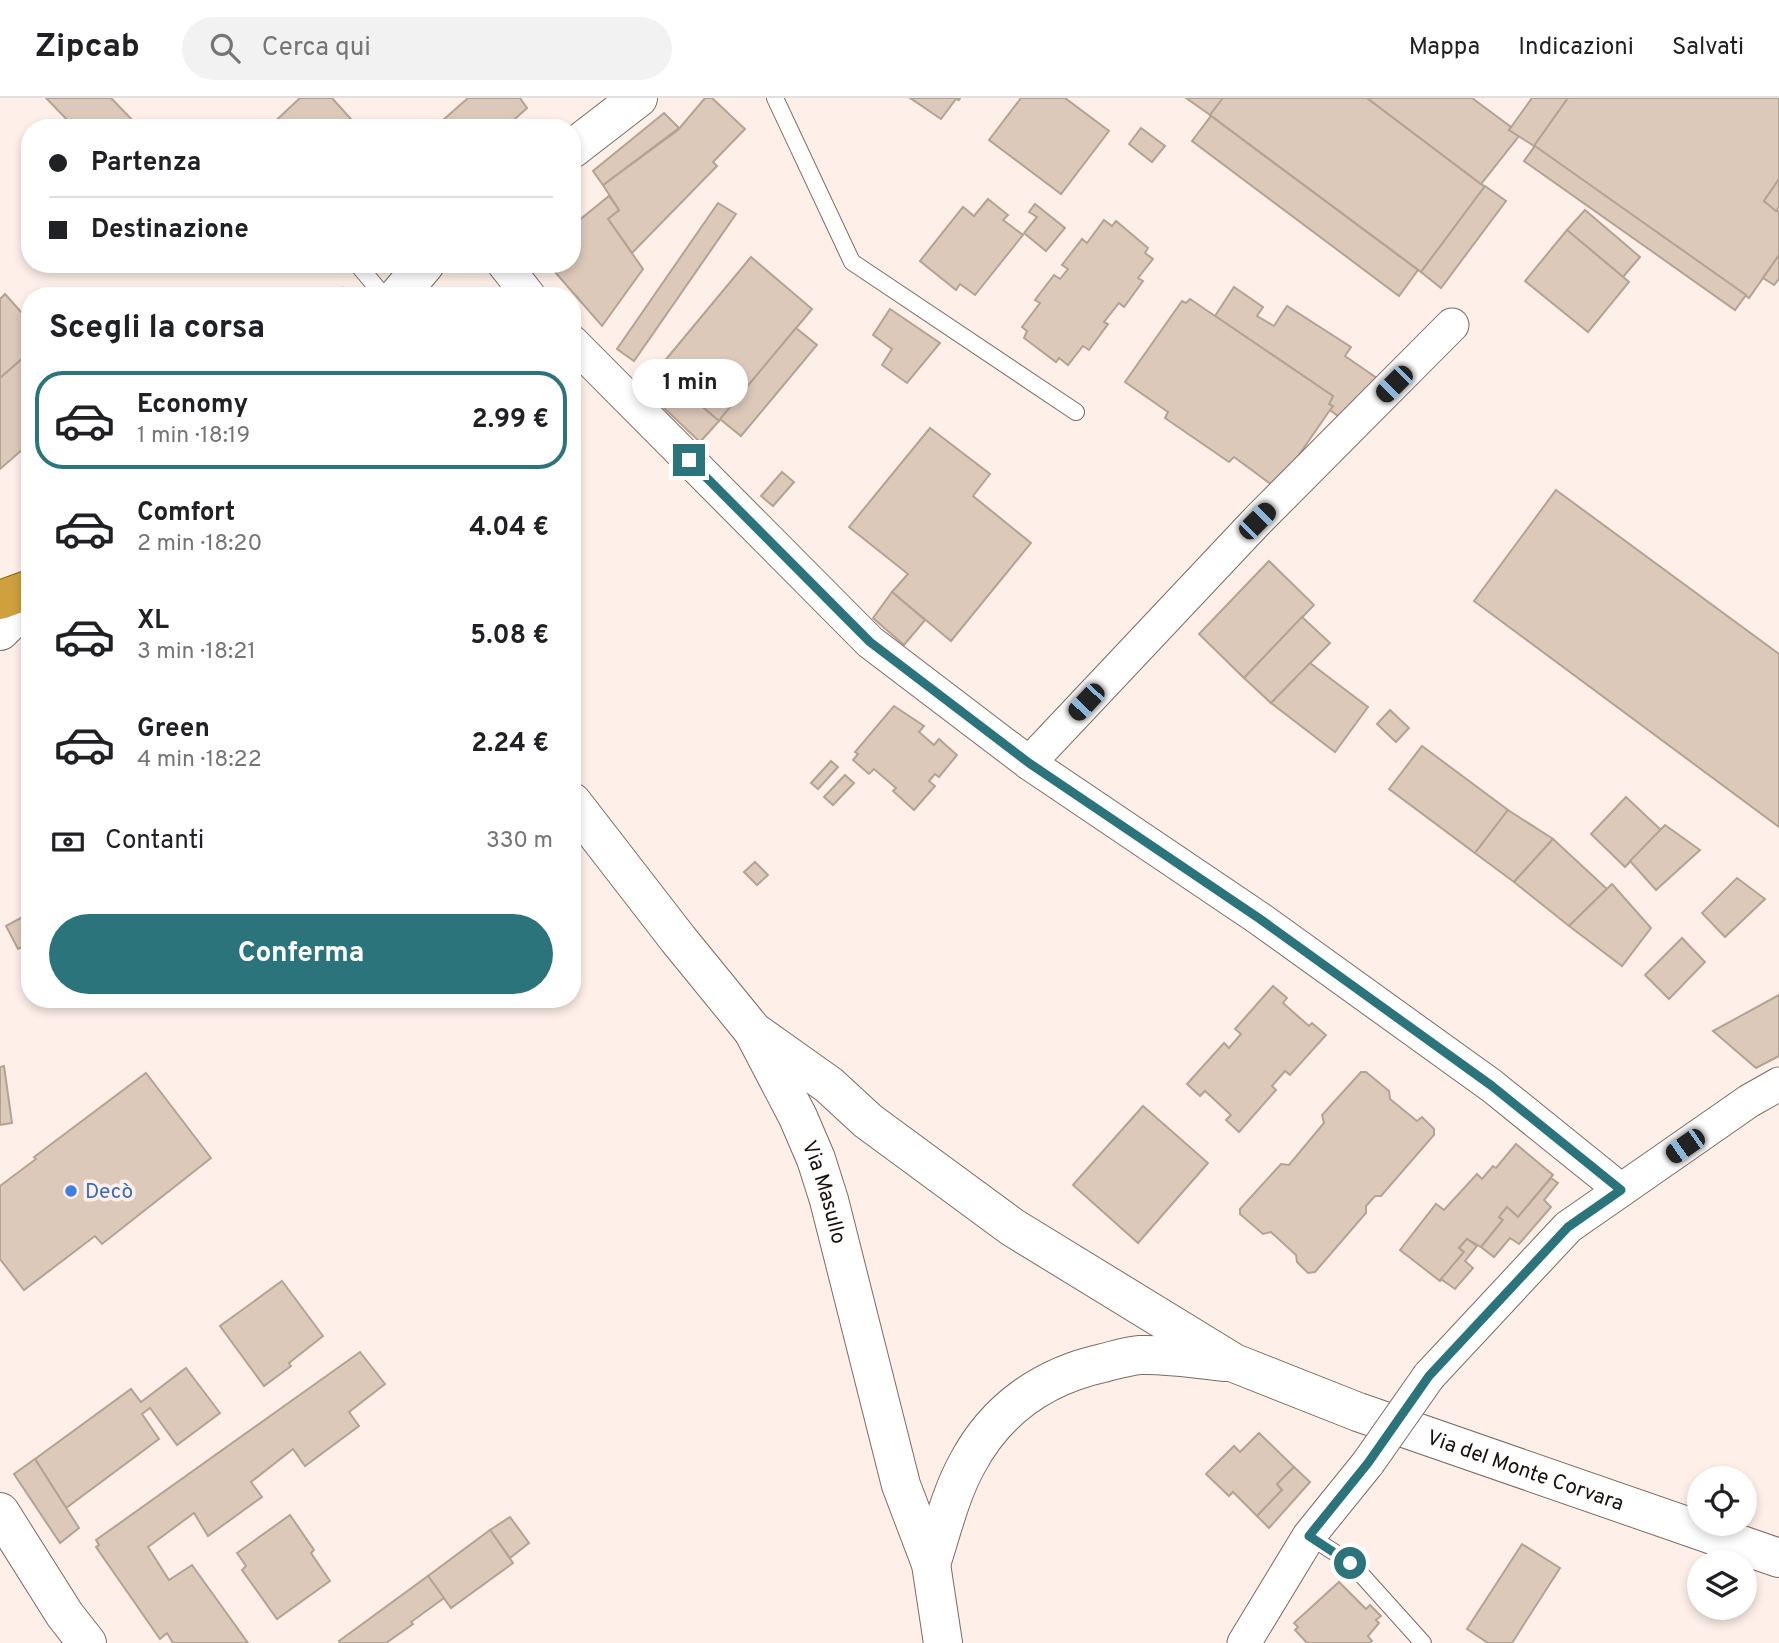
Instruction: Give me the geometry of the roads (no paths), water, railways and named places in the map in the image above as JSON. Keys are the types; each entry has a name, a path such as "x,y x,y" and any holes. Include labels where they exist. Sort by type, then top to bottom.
{"highway":[{"path":"0,600 21,592"}],"main road":[{"path":"581,142 638,98"},
{"path":"406,287 417,273"},
{"path":"0,631 21,610"},
{"name":"Via Masullo","path":"581,814 753,1031 798,1117 816,1159 829,1200 901,1485 931,1564 943,1643"},
{"path":"753,1031 829,1085 869,1121 1012,1227 1234,1363"},
{"path":"931,1564 954,1493 967,1463 998,1420 1026,1395 1054,1378 1081,1368 1139,1355 1234,1363"},
{"name":"Via del Monte Corvara","path":"1234,1363 1358,1412 1779,1558"},
{"path":"0,1512 65,1615 87,1643"}],"street":[{"path":"511,273 522,287"},
{"path":"1029,763 1257,521 1452,326"},
{"path":"581,351 870,642 1029,763 1260,919 1492,1086 1621,1190"},
{"path":"1244,1643 1309,1536 1368,1463 1429,1376 1568,1227 1749,1101 1779,1084"}],"lane":[{"path":"775,98 852,262 1076,412"},
{"path":"365,273 376,287"},
{"path":"1309,1536 1350,1563 1423,1643"}],"place":[{"name":"Decò","path":"71,1191"}]}
